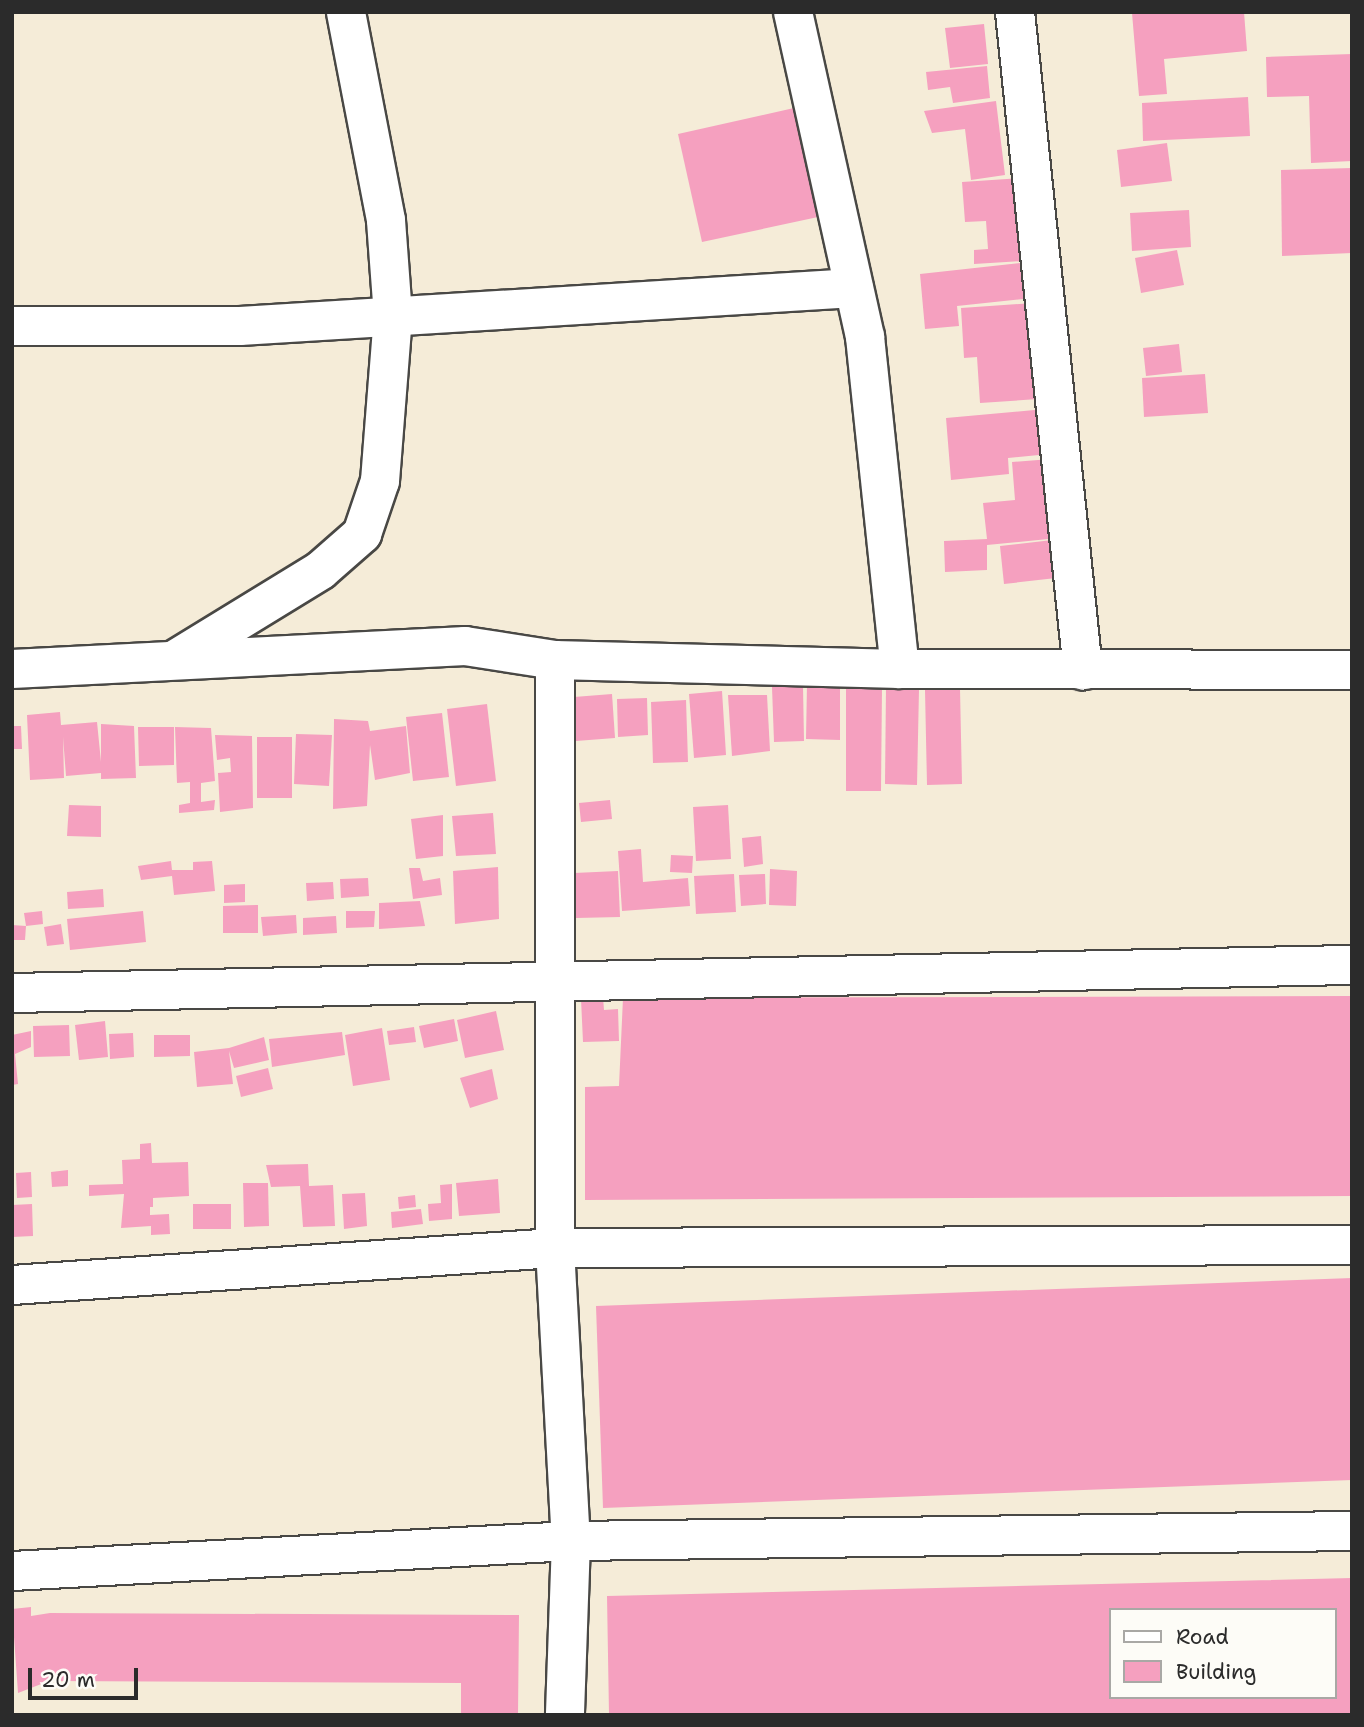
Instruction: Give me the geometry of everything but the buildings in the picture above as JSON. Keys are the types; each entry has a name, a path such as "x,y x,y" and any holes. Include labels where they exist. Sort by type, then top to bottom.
{"street":[{"path":"172,661 321,570 362,534 380,481 393,316 386,220 346,12"},
{"path":"793,12 864,337 900,669"},
{"path":"1015,12 1083,671"},
{"path":"12,326 240,326 854,288"},
{"path":"12,669 465,646 555,660 900,669 1352,670"},
{"path":"555,660 555,1248 571,1541 565,1715"},
{"path":"12,993 1352,965"},
{"path":"12,1285 555,1248 1352,1245"},
{"path":"12,1571 571,1541 1352,1531"}]}
